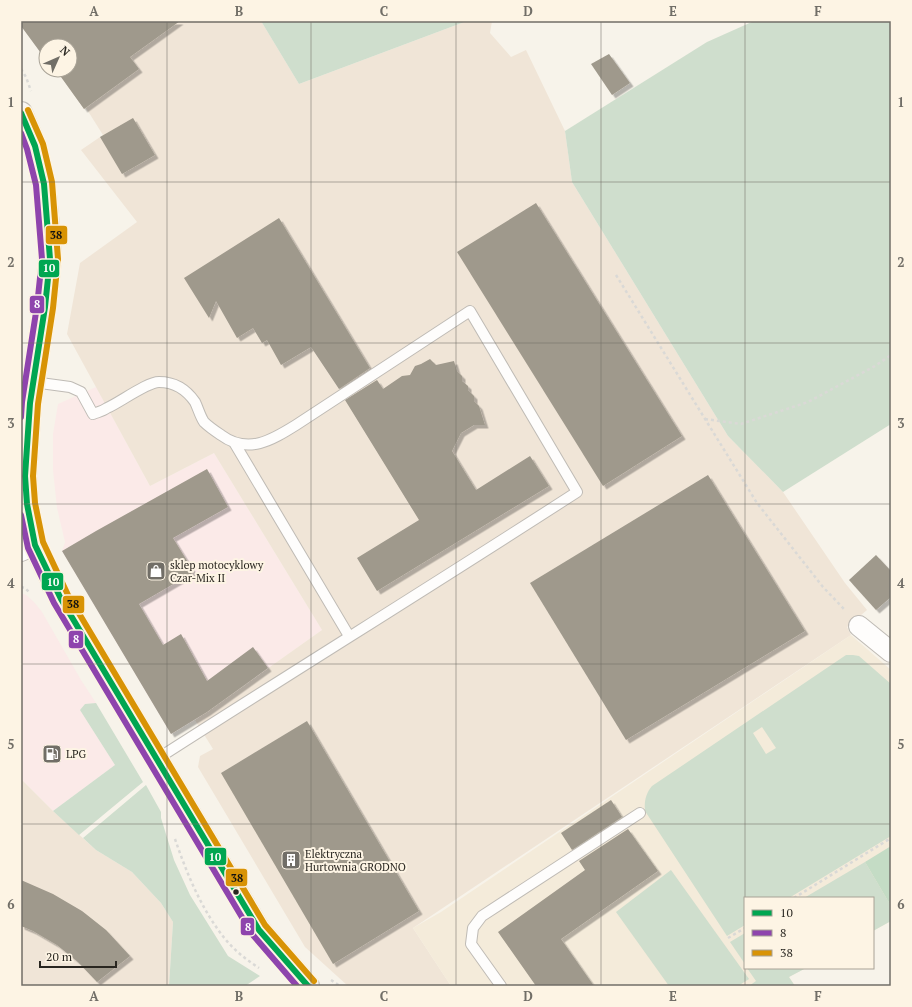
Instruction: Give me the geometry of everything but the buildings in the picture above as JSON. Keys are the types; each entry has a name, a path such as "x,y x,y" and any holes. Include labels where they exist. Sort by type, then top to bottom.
{"main road":[{"path":"21,114 35,146 44,184 50,259 45,307 33,382 24,476 27,504 28,548 61,599 259,930 308,986"}],"street":[{"path":"859,626 891,652"}],"lane":[{"path":"157,759 577,492 470,311 275,438 258,445 235,444"},
{"path":"33,382 70,386 81,392 93,414 108,408 139,390 157,382 174,384 185,391 194,402 204,421 210,427 235,444 349,636"},
{"path":"501,986 471,944 473,928 482,916 640,813"}],"path":[{"path":"21,69 32,92"},
{"path":"616,275 757,503 823,587 859,626"},
{"path":"705,419 741,424 808,402 875,366 891,355"},
{"path":"796,897 891,838"},
{"path":"728,938 744,929"}],"shaded area":[{"path":"21,21 261,21 299,84 467,21 492,21 490,33 511,57 526,50 565,131 572,182 728,436 783,492 845,583 867,610 847,627 851,635 413,928 451,986 348,986 305,947 198,767 200,756 213,749 195,720 322,630 214,453 150,486 67,334 80,263 137,222 81,150 103,135 86,108 84,109 62,78 78,78 78,38 38,38"},
{"path":"96,387 150,486 214,453 322,630 204,714 171,734 62,551 65,542 57,508 53,470 53,434 58,404"},
{"path":"21,593 26,595 34,602 42,612 96,703 85,704 80,710 115,765 53,811 21,779"},
{"path":"851,635 891,670 891,921 874,930 874,897 744,897 744,969 804,969 789,977 795,986 451,986 413,928 441,912"},
{"path":"21,779 53,811 96,850 132,872 161,903 173,922 169,986 21,986"}],"green space":[{"path":"261,21 467,21 299,84"},
{"path":"754,21 891,21 891,424 783,492 728,436 572,182 565,131 707,42"},
{"path":"846,655 859,656 891,684 891,836 791,897 744,897 744,926 727,936 645,811 648,791 652,786","holes":["762,727 776,748 766,754 753,733"]},
{"path":"96,703 143,782 79,835 53,811 115,765 80,710 85,704"},
{"path":"146,785 161,812 161,818 174,860 190,895 228,956 260,976 245,986 169,986 173,922 161,903 132,872 96,850 83,838"},
{"path":"891,846 891,906 865,862"},
{"path":"865,862 891,906 891,921 874,930 874,897 806,897"},
{"path":"671,870 749,979 738,986 669,986 616,912"},
{"path":"744,934 744,963 730,942"},
{"path":"748,969 804,969 789,977 795,986 749,986 756,981"}],"transit line":[{"name":"38","path":"28,110 43,144 52,182 58,259 53,308 38,404 33,476 35,503 43,542 68,595 265,925 314,981"},
{"name":"10","path":"21,113 35,146 44,184 50,259 45,307 30,403 25,476 27,504 35,545 61,599 259,930 308,986"},
{"name":"8","path":"21,133 27,149 36,185 42,259 37,306 21,417"},
{"name":"8","path":"21,515 28,548 54,603 252,934 297,986"}],"place":[{"name":"sklep motocyklowy Czar-Mix II","path":"156,571"},
{"name":"LPG","path":"52,754"},
{"name":"Elektryczna Hurtownia GRODNO","path":"291,860"}]}
